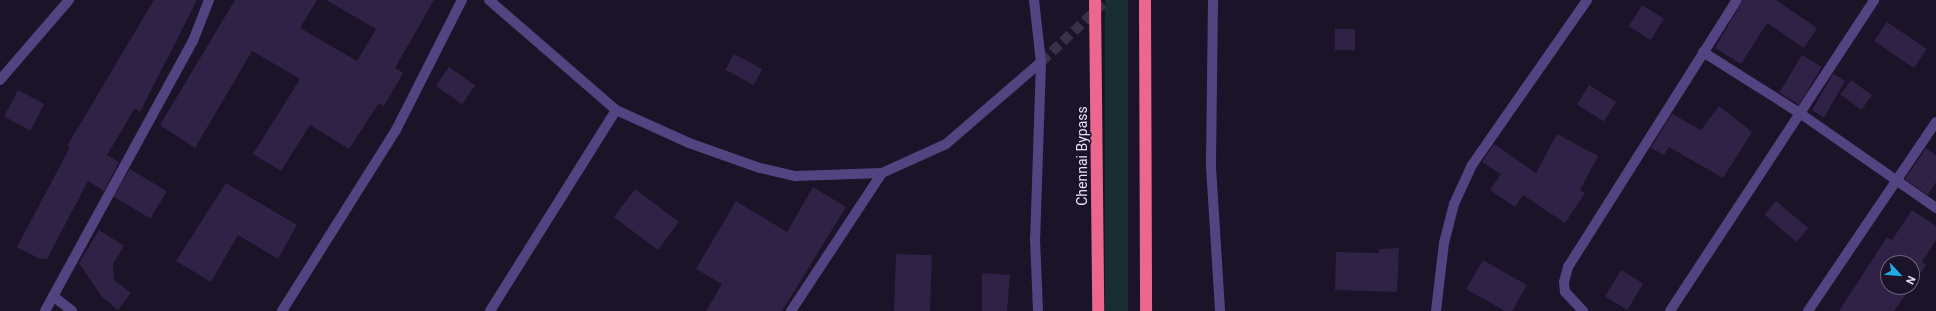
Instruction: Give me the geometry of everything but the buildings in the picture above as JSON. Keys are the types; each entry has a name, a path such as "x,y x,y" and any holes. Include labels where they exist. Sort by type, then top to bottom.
{"highway":[{"name":"Chennai Bypass","path":"1095,0 1098,311"},
{"path":"1145,0 1146,311"}],"street":[{"path":"0,80 69,0"},
{"path":"45,311 193,41 209,0"},
{"path":"282,311 396,130 462,0"},
{"path":"489,0 616,110 689,143 760,168 796,176 882,173 946,144 1041,62"},
{"path":"1034,0 1041,62 1035,239 1038,311"},
{"path":"1213,0 1211,167 1220,311"},
{"path":"1436,311 1446,237 1454,204 1472,165 1587,0"},
{"path":"1583,311 1565,292 1564,282 1568,267 1737,0"},
{"path":"1670,311 1801,114 1874,0"},
{"path":"1703,52 1801,114 1936,208"},
{"path":"490,311 616,110"},
{"path":"1808,311 1936,122"},
{"path":"791,311 882,173"},
{"path":"53,296 72,311"}],"green space":[{"path":"1105,0 1128,0 1128,311 1105,311"}],"tunnel":[{"path":"1041,62 1107,0"}]}
